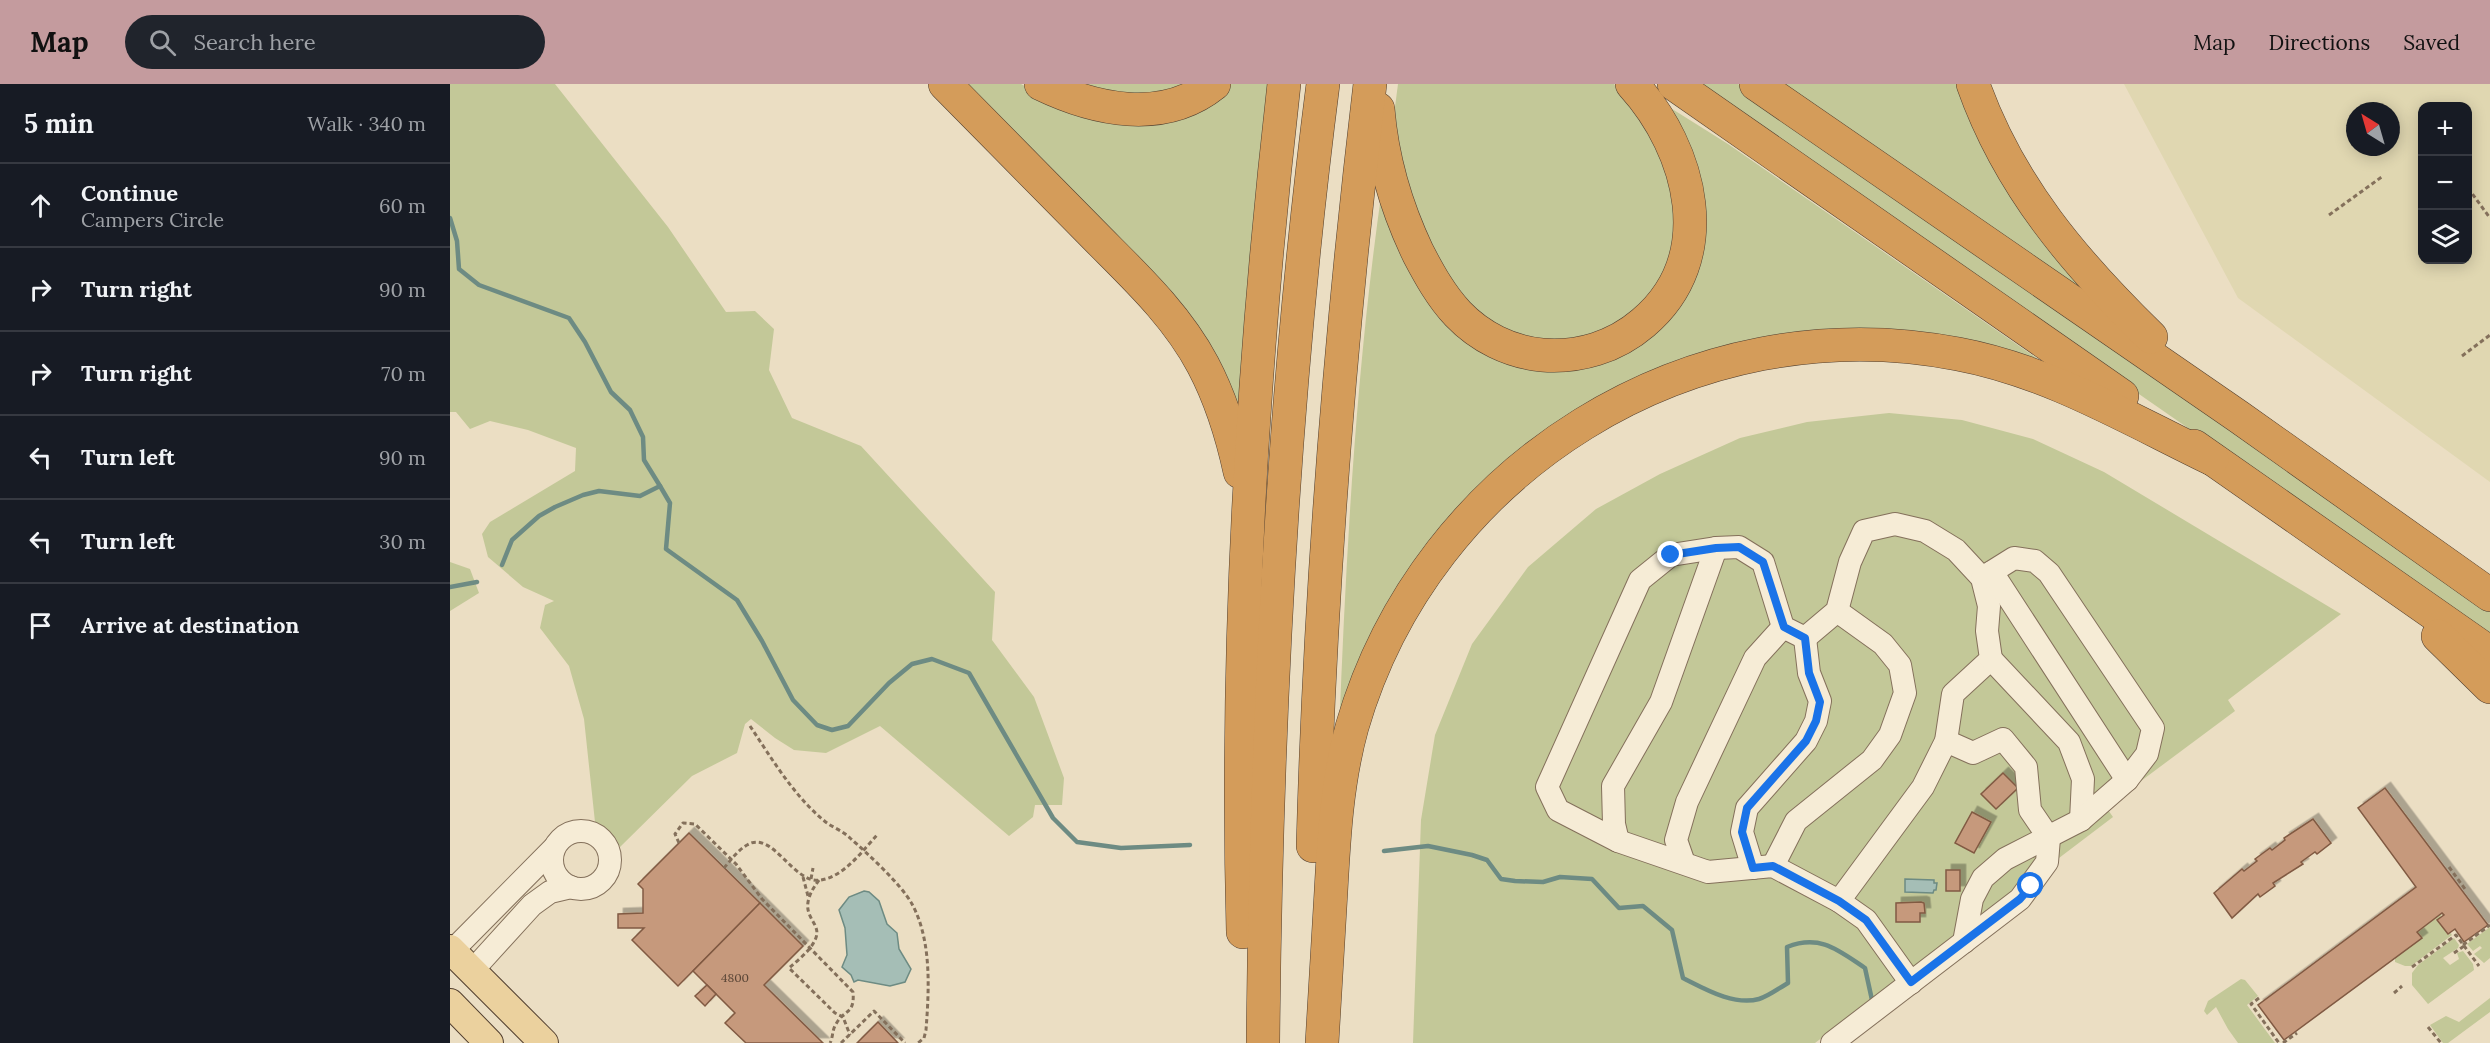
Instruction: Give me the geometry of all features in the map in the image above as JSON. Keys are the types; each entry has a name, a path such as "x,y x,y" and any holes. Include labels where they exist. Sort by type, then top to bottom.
{"highway":[{"path":"945,84 1135,276 1181,330 1211,383 1232,439 1240,473 1245,546"},
{"path":"1041,84 1089,103 1119,109 1143,110 1166,107 1189,99 1214,84"},
{"path":"1247,1043 1241,850 1245,546 1255,375 1284,84"},
{"path":"1263,1043 1264,915 1277,605 1300,292 1323,84"},
{"path":"1309,1043 1315,769 1330,500 1344,326 1370,84"},
{"path":"1376,84 1386,161 1399,207 1426,269 1446,301 1476,330 1496,342 1532,354 1555,356 1592,351 1614,343 1634,331 1652,316 1667,298 1685,260 1691,219 1689,196 1683,171 1658,117 1632,84"},
{"path":"1674,84 2490,653"},
{"path":"1756,84 2239,417 2490,595"},
{"path":"1973,84 1998,143 2020,183 2048,225 2080,265 2151,338 2239,417"},
{"path":"1322,1043 1335,821 1350,738 1366,687 1383,646 1407,602 1454,535 1483,502 1565,434 1621,402 1689,373 1737,359 1781,350 1868,345 1956,353 2041,376 2087,396 2212,459"},
{"path":"2405,534 2490,581"},
{"path":"2358,561 2490,687"}],"main road":[{"path":"450,996 456,956"},
{"path":"456,956 544,1043"},
{"path":"450,1003 489,1043"}],"street":[{"path":"1805,638 1837,611 1850,562 1864,531 1895,524 1925,531 1956,550 1987,575 2127,780"},
{"path":"1805,638 1784,627 1763,562 1739,547 1671,555 1640,580 1547,786 1558,810 1618,841 1708,872 1763,867 1839,901 1866,920 1911,982"},
{"path":"1618,841 1614,824 1613,786 1661,702 1716,548"},
{"path":"1964,942 1972,899 1983,878 2005,859 2080,820 2127,780 2147,754 2153,728 2049,573 2035,561 2014,558 1987,575"},
{"path":"1987,575 1989,606 1987,631 1991,659 2070,742 2083,778 2080,820"},
{"path":"1763,867 1796,821 1872,760 1890,735 1905,693 1900,665 1883,644 1837,611"},
{"path":"1684,863 1676,840 1687,802 1755,658 1784,627"},
{"path":"1763,867 1742,832 1747,808 1806,741 1816,721 1820,702 1809,673 1805,638"},
{"path":"1839,901 1923,787 1946,741 1953,694 1991,659"},
{"path":"1832,1043 2020,899 2047,862 2049,838 2030,810 2026,767 2003,739 1974,753 1946,741"},
{"path":"456,956 554,848 566,835 575,831 593,833 607,846 610,865 599,882 580,889 571,887 556,876 552,858 554,848"},
{"path":"456,956 550,892 571,887"}],"path":[{"path":"2330,215 2383,176"},
{"path":"2472,193 2490,218"},
{"path":"2462,356 2490,335"},
{"path":"750,726 780,771 800,795 827,823 844,833 863,850 904,892 912,904 924,937 927,955 927,1018 924,1038 918,1043"},
{"path":"679,843 675,834 680,825 689,822 695,824 731,860 762,898 809,948 853,992 851,1011 836,1024 830,1043"},
{"path":"724,868 746,845 760,842 773,849 801,874 819,880 837,874 878,834"},
{"path":"2449,867 2465,889"},
{"path":"811,879 813,868"},
{"path":"801,874 808,898"},
{"path":"819,880 808,898 806,908 817,932 816,939 789,968 835,1013 843,1017 850,1035"},
{"path":"2454,953 2490,925"},
{"path":"2412,967 2456,935 2479,966"},
{"path":"2394,993 2402,986"},
{"path":"2259,998 2251,1004 2281,1043 2297,1033"},
{"path":"841,1043 874,1011 905,1043"},
{"path":"2428,1026 2441,1043"}],"shaded area":[{"path":"2124,84 2490,84 2490,482 2238,298"}],"green space":[{"path":"450,84 555,84 668,227 726,312 755,311 774,329 769,370 792,418 861,446 995,592 992,640 1034,697 1064,778 1062,805 1035,805 1033,817 1009,836 880,726 826,753 794,750 751,719 745,724 737,753 692,776 620,847 607,829 595,822 584,719 569,666 540,628 545,605 554,601 523,587 488,557 482,534 490,522 575,471 576,448 528,430 490,421 470,429 456,412 450,412"},
{"path":"952,84 1021,84 1055,102 1108,116 1228,84 1271,84 1239,449 1213,385"},
{"path":"1066,84 1191,84 1147,98"},
{"path":"1398,84 1614,84 1638,115 1676,187 1672,261 1638,311 1582,340 1511,338 1480,319 1432,262 1396,146 1395,107"},
{"path":"1693,84 1738,84 2490,607 2490,641 2408,581"},
{"path":"1784,84 1965,84 2091,297"},
{"path":"1669,107 1728,144 2064,377 1763,346 1521,458 1339,735 1353,461 1365,325 1382,189 1412,266 1549,363 1686,280"},
{"path":"1889,413 1962,420 2033,439 2104,472 2341,614 2228,700 2235,711 2106,807 2113,817 1815,1043 1413,1043 1421,820 1435,735 1472,644 1528,567 1596,509 1660,474 1740,438 1807,422"},
{"path":"450,562 470,569 479,593 450,611"},
{"path":"2442,913 2440,918 2452,935 2411,966 2395,962 2395,957 2420,936 2417,932"},
{"path":"2490,927 2490,958 2484,963 2474,954 2482,948 2480,946 2473,951 2467,944"},
{"path":"2454,938 2459,945 2458,948 2443,958 2450,965 2459,959 2457,953 2463,951 2473,964 2474,970 2428,1004 2412,985 2412,973 2418,965"},
{"path":"2241,979 2245,980 2258,996 2247,1005 2275,1043 2238,1043 2216,1007 2207,1015 2204,1011 2208,1001"},
{"path":"2490,998 2490,1012 2448,1043 2443,1043 2430,1025 2446,1016 2459,1022"}],"water":[{"path":"1905,879 1934,880 1934,883 1937,883 1936,890 1933,893 1905,892"},
{"path":"864,891 869,892 879,901 887,924 897,933 899,949 911,969 905,982 890,986 858,980 854,982 851,975 842,967 847,955 845,928 839,910 849,897"}],"building":[{"path":"2003,773 2018,788 1996,809 1981,794"},
{"path":"2385,788 2488,925 2464,942 2455,929 2448,934 2437,920 2444,915 2442,913 2417,932 2422,938 2284,1040 2258,1005 2416,887 2358,808"},
{"path":"1972,812 1991,822 1974,853 1955,843"},
{"path":"2313,819 2331,843 2273,883 2275,886 2260,897 2258,894 2232,918 2214,893 2242,869 2244,871 2257,861 2255,859 2270,848 2272,850 2285,840 2284,838"},
{"path":"689,833 760,903 678,986 632,940 644,928 618,928 618,914 643,913 643,889 638,884"},
{"path":"1946,870 1960,870 1960,891 1946,891"},
{"path":"760,903 803,946 764,985 823,1043 746,1043 725,1023 735,1013 693,971"},
{"path":"1896,903 1924,903 1925,913 1920,913 1920,922 1896,922"},
{"path":"707,985 716,994 705,1006 695,996"},
{"path":"878,1022 898,1043 857,1043"}],"waterway":[{"path":"450,218 457,241 459,269 479,285 569,318 585,342 611,392 630,410 643,437 644,460 660,486"},
{"path":"502,565 512,540 539,516 555,507 599,491 640,496 660,486 670,503 666,549 737,600 793,700 817,725 832,730 848,726 889,683 912,664 932,659 969,673 1053,818 1077,842 1121,848 1190,845"},
{"path":"450,587 477,582"},
{"path":"1384,851 1428,846 1472,855 1487,860 1501,879 1515,881 1543,882 1560,877 1592,879 1619,908 1643,906 1672,930 1683,978 1730,998 1749,1001 1759,999 1788,983 1787,947 1809,942 1837,950 1865,968 1872,1000"}],"route":[{"path":"1671,555 1739,547 1763,562 1784,627 1805,638 1809,673 1820,702 1816,721 1806,741 1747,808 1742,832 1753,868 1773,866 1839,901 1866,920 1911,982 2020,899 2031,886"}]}
